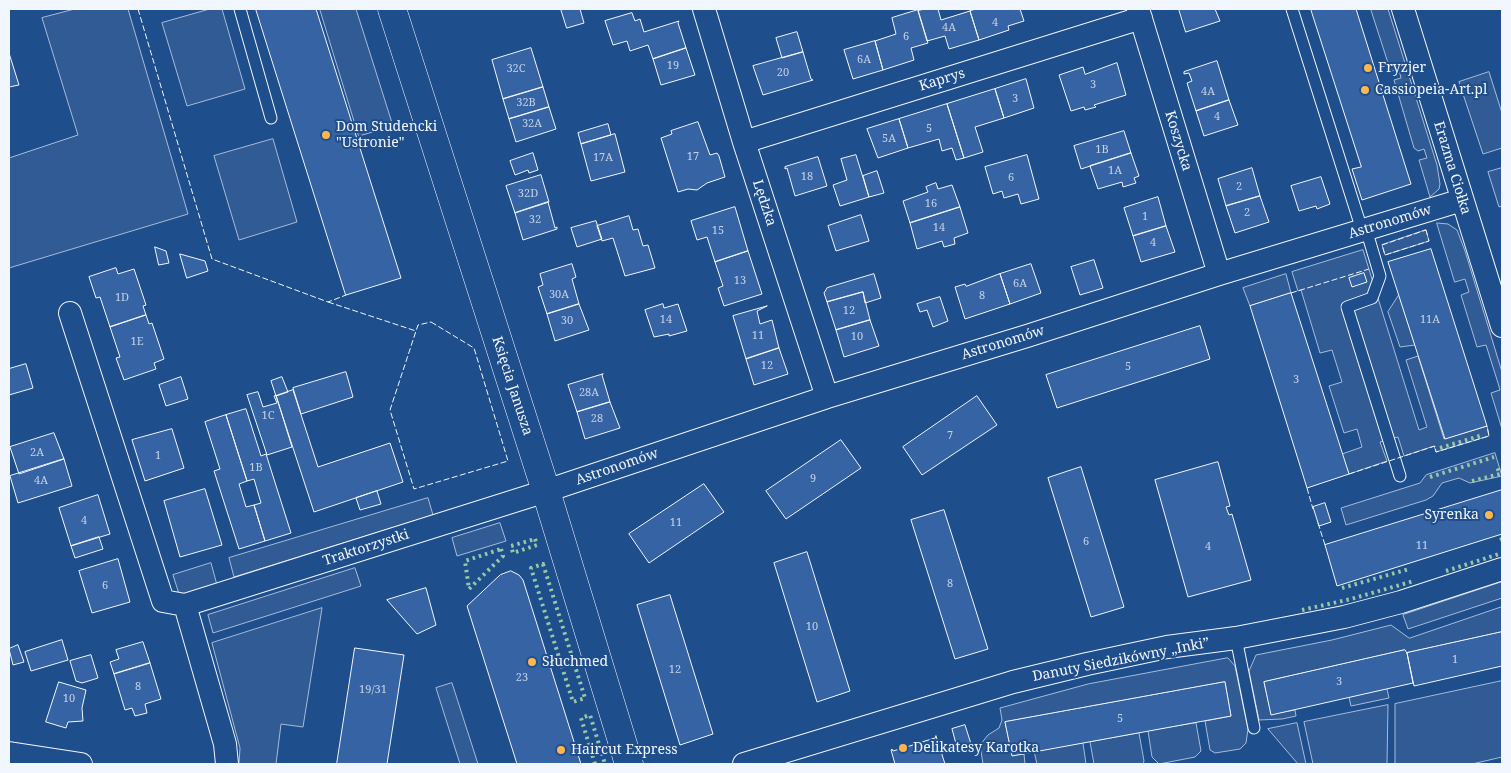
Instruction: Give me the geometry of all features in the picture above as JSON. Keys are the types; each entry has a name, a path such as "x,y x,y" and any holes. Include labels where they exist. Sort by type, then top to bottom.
{"street":[{"name":"Księcia Janusza","path":"392,9 546,491 629,764"},
{"name":"Lędzka","path":"704,9 744,142 827,396"},
{"name":"Erazma Ciołka","path":"1403,9 1502,326"},
{"name":"Kaprys","path":"744,142 1139,14"},
{"name":"Koszycka","path":"1139,14 1219,274"},
{"name":"Astronomów","path":"546,491 827,396 1027,336 1219,274 1462,200"},
{"path":"70,313 163,601 185,605 225,744 227,764"},
{"name":"Traktorzystki","path":"185,605 546,491"},
{"name":"Danuty Siedzikówny „Inki”","path":"744,764 1013,682 1104,660 1236,638 1344,617 1400,602 1502,569"},
{"path":"9,753 81,764"}],"lane":[{"path":"240,9 271,118"},
{"path":"1292,9 1380,276 1372,298 1347,307 1400,476"},
{"path":"1236,638 1254,728"}],"shaded area":[{"path":"75,9 128,9 188,214 9,268 9,158 78,135 42,18"},
{"path":"210,9 222,9 245,89 187,106 162,23"},
{"path":"320,9 356,9 393,126 359,136"},
{"path":"1371,9 1388,9 1437,165 1439,189 1430,197 1419,160 1427,158 1424,149 1418,151 1414,148 1394,80 1401,78 1399,70 1391,71"},
{"path":"1489,72 1502,113 1502,148 1483,154 1459,82"},
{"path":"273,139 297,222 239,240 214,156"},
{"path":"1502,168 1502,206 1499,207 1488,172"},
{"path":"1437,223 1448,224 1457,230 1465,251 1502,372 1502,429 1491,393 1500,390 1498,383 1486,345 1477,347 1461,295 1469,292 1465,279 1455,282"},
{"path":"1426,230 1429,241 1385,255 1382,245"},
{"path":"1363,250 1419,430 1427,427 1406,360 1418,356 1444,439 1487,426 1489,436 1436,452 1434,446 1404,456 1398,437 1380,442 1387,461 1349,474 1342,454 1362,447 1357,429 1344,433 1329,386 1342,382 1332,350 1320,353 1301,290 1298,291 1292,272"},
{"path":"1286,274 1291,293 1250,306 1243,288"},
{"path":"1399,295 1415,345 1400,347 1388,312"},
{"path":"1495,453 1502,476 1470,483 1459,478 1442,483 1433,496 1426,500 1346,525 1341,508 1420,483 1426,475"},
{"path":"428,498 433,515 234,577 229,558"},
{"path":"500,523 506,541 457,556 452,538"},
{"path":"211,563 217,585 180,597 173,575"},
{"path":"355,568 361,586 213,633 208,615"},
{"path":"1502,582 1502,598 1408,629 1403,615"},
{"path":"1502,607 1502,632 1405,653 1404,650 1264,682 1271,714 1295,710 1296,716 1259,720 1249,671 1256,655 1332,640 1391,625 1409,638"},
{"path":"322,608 303,727 281,724 276,764 239,764 240,748 212,643"},
{"path":"1228,658 1235,666 1248,729 1246,743 1240,749 1215,753 1210,750 1205,721 1231,716 1225,682 1005,722 1012,755 1024,754 1025,764 983,764 980,745 988,735 999,728 1002,720 1000,708 1088,684"},
{"path":"1502,681 1502,757 1472,764 1395,764 1395,704"},
{"path":"452,683 478,764 460,764 436,688"},
{"path":"1387,689 1389,698 1351,706 1349,697"},
{"path":"1388,705 1387,764 1313,764 1304,722"},
{"path":"1196,723 1201,751 1195,757 1159,764 1152,757 1148,731"},
{"path":"1297,723 1306,764 1298,764 1268,729"},
{"path":"1139,733 1143,764 1094,764 1090,742"},
{"path":"1083,743 1086,764 1037,764 1034,751"}],"building":[{"name":"Dom Studencki \"Ustronie\"","path":"256,9 316,9 401,278 346,295"},
{"path":"561,9 580,9 584,23 567,28"},
{"path":"938,9 941,20 970,11 979,40 949,49 945,36 927,41 918,11"},
{"path":"977,9 1020,9 1024,21 1008,26 1009,30 979,40 970,11"},
{"path":"1179,9 1215,9 1220,21 1186,32"},
{"path":"1311,9 1356,9 1411,184 1362,200 1352,169 1361,167"},
{"path":"918,10 928,43 911,48 914,60 883,70 875,41 896,34 892,18"},
{"path":"632,13 635,21 640,19 644,32 679,21 686,48 653,59 648,45 630,51 627,41 613,45 605,21"},
{"path":"797,32 803,52 782,58 776,38"},
{"path":"875,41 883,70 853,79 844,50"},
{"path":"531,48 543,87 503,99 492,60"},
{"path":"686,48 695,75 661,85 653,59"},
{"path":"803,52 811,79 813,80 763,95 753,66"},
{"path":"9,53 19,85 9,87"},
{"path":"1217,61 1229,100 1196,111 1187,83 1192,81 1189,73 1184,74 1184,72"},
{"path":"1117,63 1126,95 1094,105 1096,107 1085,110 1084,107 1071,111 1059,75 1083,67 1085,74"},
{"path":"1026,79 1034,108 1004,118 995,89"},
{"path":"543,87 549,107 509,119 503,99"},
{"path":"995,89 1004,118 975,127 983,152 964,158 947,104"},
{"path":"1229,100 1238,125 1204,136 1196,111"},
{"path":"947,104 964,158 956,160 952,148 942,151 939,139 908,148 899,119"},
{"path":"549,107 556,129 516,142 509,119"},
{"path":"899,119 908,148 878,158 867,129"},
{"path":"698,122 710,155 717,153 719,156 725,177 707,183 697,190 688,189 678,192 661,138 672,134 671,131"},
{"path":"608,124 611,135 581,144 578,133"},
{"path":"1124,131 1131,153 1081,169 1074,146"},
{"path":"615,134 625,172 591,181 581,144"},
{"path":"533,153 538,170 529,173 528,170 515,175 510,161"},
{"path":"1131,153 1139,176 1134,178 1136,183 1123,187 1122,182 1098,189 1090,166"},
{"path":"856,155 869,197 840,206 833,185 847,180 841,159"},
{"path":"1027,155 1039,199 1021,204 1018,194 1004,198 1002,191 993,194 985,167"},
{"path":"818,157 827,186 795,196 787,168 785,169 785,167"},
{"path":"1252,168 1260,196 1226,206 1218,179"},
{"path":"877,171 884,193 869,197 863,176"},
{"path":"541,175 549,202 515,213 506,186"},
{"path":"1321,177 1330,204 1317,209 1316,206 1299,211 1291,186"},
{"path":"936,183 938,189 952,185 960,207 910,223 903,201 928,192 926,187"},
{"path":"1260,196 1269,222 1235,233 1226,206"},
{"path":"1158,197 1166,226 1133,236 1124,208"},
{"path":"548,202 555,228 557,227 557,229 523,240 515,213"},
{"path":"735,207 748,251 715,262 707,237 697,240 691,221"},
{"path":"960,207 968,233 954,238 955,244 944,247 942,241 917,249 910,223"},
{"path":"861,215 869,241 836,251 828,226"},
{"path":"629,216 633,230 638,229 643,246 648,245 655,268 625,276 613,238 602,241 597,226"},
{"path":"596,221 602,239 577,247 571,228"},
{"path":"1166,226 1175,252 1141,262 1133,236"},
{"path":"155,247 166,251 169,263 159,265"},
{"path":"1431,249 1487,426 1445,439 1388,262"},
{"path":"748,251 762,294 724,306 718,288 723,286 715,262"},
{"path":"180,254 205,261 208,271 187,278"},
{"path":"1094,260 1103,288 1080,295 1071,267"},
{"path":"572,264 576,277 572,279 579,304 547,314 538,287 543,285 540,274"},
{"path":"1031,264 1041,293 1010,304 1000,274"},
{"path":"116,268 118,274 134,269 146,305 143,306 146,315 110,327 100,297 96,298 89,277"},
{"path":"1364,273 1367,282 1352,287 1349,278"},
{"path":"874,274 881,298 865,303 863,292 827,302 824,293 827,288"},
{"path":"1000,274 1010,304 965,319 955,287 965,284 966,286"},
{"path":"863,292 870,320 836,330 827,302"},
{"path":"1291,293 1349,474 1307,488 1250,306"},
{"path":"940,297 948,321 933,327 927,310 920,312 917,304"},
{"path":"579,304 589,330 555,341 547,314"},
{"path":"663,304 664,308 678,304 687,331 669,336 669,334 654,337 645,310"},
{"path":"767,306 757,311 760,324 772,320 779,348 746,359 733,316"},
{"path":"146,315 149,324 152,323 164,359 154,363 156,369 124,380 116,358 120,357 110,327"},
{"path":"870,320 879,346 844,357 836,330"},
{"path":"1200,326 1210,359 1057,408 1046,375"},
{"path":"779,348 788,374 754,385 746,359"},
{"path":"26,364 33,388 9,395 9,369"},
{"path":"346,372 353,397 301,414 293,388"},
{"path":"603,374 610,402 577,412 568,385"},
{"path":"181,377 188,399 166,406 159,385"},
{"path":"282,377 288,392 276,396 271,381"},
{"path":"293,390 318,467 390,443 403,482 314,512 276,396"},
{"path":"258,392 263,407 277,403 274,396 276,395 292,447 267,455 247,395"},
{"path":"977,396 997,425 922,475 903,447"},
{"path":"610,402 620,428 585,439 577,412"},
{"path":"246,409 261,456 266,454 291,533 265,541 254,505 261,503 254,479 247,481 226,415"},
{"path":"226,415 247,481 239,484 246,507 254,505 265,541 239,549 214,471 220,469 205,422"},
{"path":"172,429 184,468 145,481 132,440"},
{"path":"54,433 64,459 19,474 10,447"},
{"path":"841,440 861,468 786,519 766,491"},
{"path":"64,459 72,486 18,503 10,476"},
{"path":"1218,462 1230,506 1226,507 1229,515 1232,514 1251,580 1188,597 1155,480"},
{"path":"1081,467 1124,607 1091,617 1048,478"},
{"path":"704,484 724,512 649,563 629,534"},
{"path":"205,489 222,545 180,557 164,501"},
{"path":"1502,490 1502,534 1337,586 1325,545"},
{"path":"377,491 381,504 360,510 356,498"},
{"path":"98,495 110,534 71,546 59,508"},
{"path":"1325,503 1331,522 1319,526 1313,507"},
{"path":"944,510 988,649 955,659 911,520"},
{"path":"99,537 103,549 75,558 71,546"},
{"path":"807,552 850,691 817,702 774,563"},
{"path":"118,559 130,602 92,613 79,571"},
{"path":"511,571 519,575 523,580 581,764 517,764 467,606 500,575"},
{"path":"426,588 436,625 417,634 387,600"},
{"path":"670,595 713,734 680,745 637,605"},
{"path":"1502,632 1502,666 1414,686 1407,653"},
{"path":"62,640 68,660 31,671 25,652"},
{"path":"143,642 150,663 114,674 110,662 119,659 116,650"},
{"path":"18,645 24,662 13,665 9,649"},
{"path":"355,648 404,655 387,764 337,764"},
{"path":"1405,650 1413,683 1271,715 1264,682"},
{"path":"91,655 98,678 82,683 76,681 70,661"},
{"path":"150,663 161,699 145,704 147,713 135,716 132,708 125,710 114,674"},
{"path":"59,682 86,690 82,708 83,721 68,722 66,728 46,722"},
{"path":"1225,682 1231,716 1012,756 1005,722"},
{"path":"965,725 972,747 958,751 952,729"},
{"path":"936,736 945,764 895,764 892,749 893,751 913,745 915,742 915,744 935,738"}],"hedge":[{"path":"1440,448 1483,435"},
{"path":"1430,477 1494,457"},
{"path":"1472,481 1500,474 1497,467"},
{"path":"535,539 537,545 513,553 511,546 535,539"},
{"path":"501,549 503,556 469,589 465,561 501,549"},
{"path":"1446,571 1502,553"},
{"path":"543,564 585,698 573,702 531,568 543,564"},
{"path":"1342,588 1409,569"},
{"path":"1302,610 1351,599 1414,581"},
{"path":"595,764 581,718 590,715 605,764"}],"fence":[{"path":"138,9 212,259 328,302 346,295"},
{"path":"1426,230 1429,241 1385,255 1382,245 1426,230"},
{"path":"1291,293 1369,269"},
{"path":"328,302 416,331"},
{"path":"431,322 474,348 508,461 414,489 390,410 418,325 431,322"},
{"path":"1349,474 1435,446 1436,452 1489,436 1487,426"},
{"path":"1307,488 1313,509"},
{"path":"1318,523 1325,545"}],"place":[{"name":"Fryzjer","path":"1368,68"},
{"name":"Cassiopeia-Art.pl","path":"1365,90"},
{"name":"Dom Studencki \"Ustronie\"","path":"326,135"},
{"name":"Syrenka","path":"1489,515"},
{"name":"Słuchmed","path":"532,662"},
{"name":"Delikatesy Karotka","path":"903,748"},
{"name":"Haircut Express","path":"561,750"}]}
